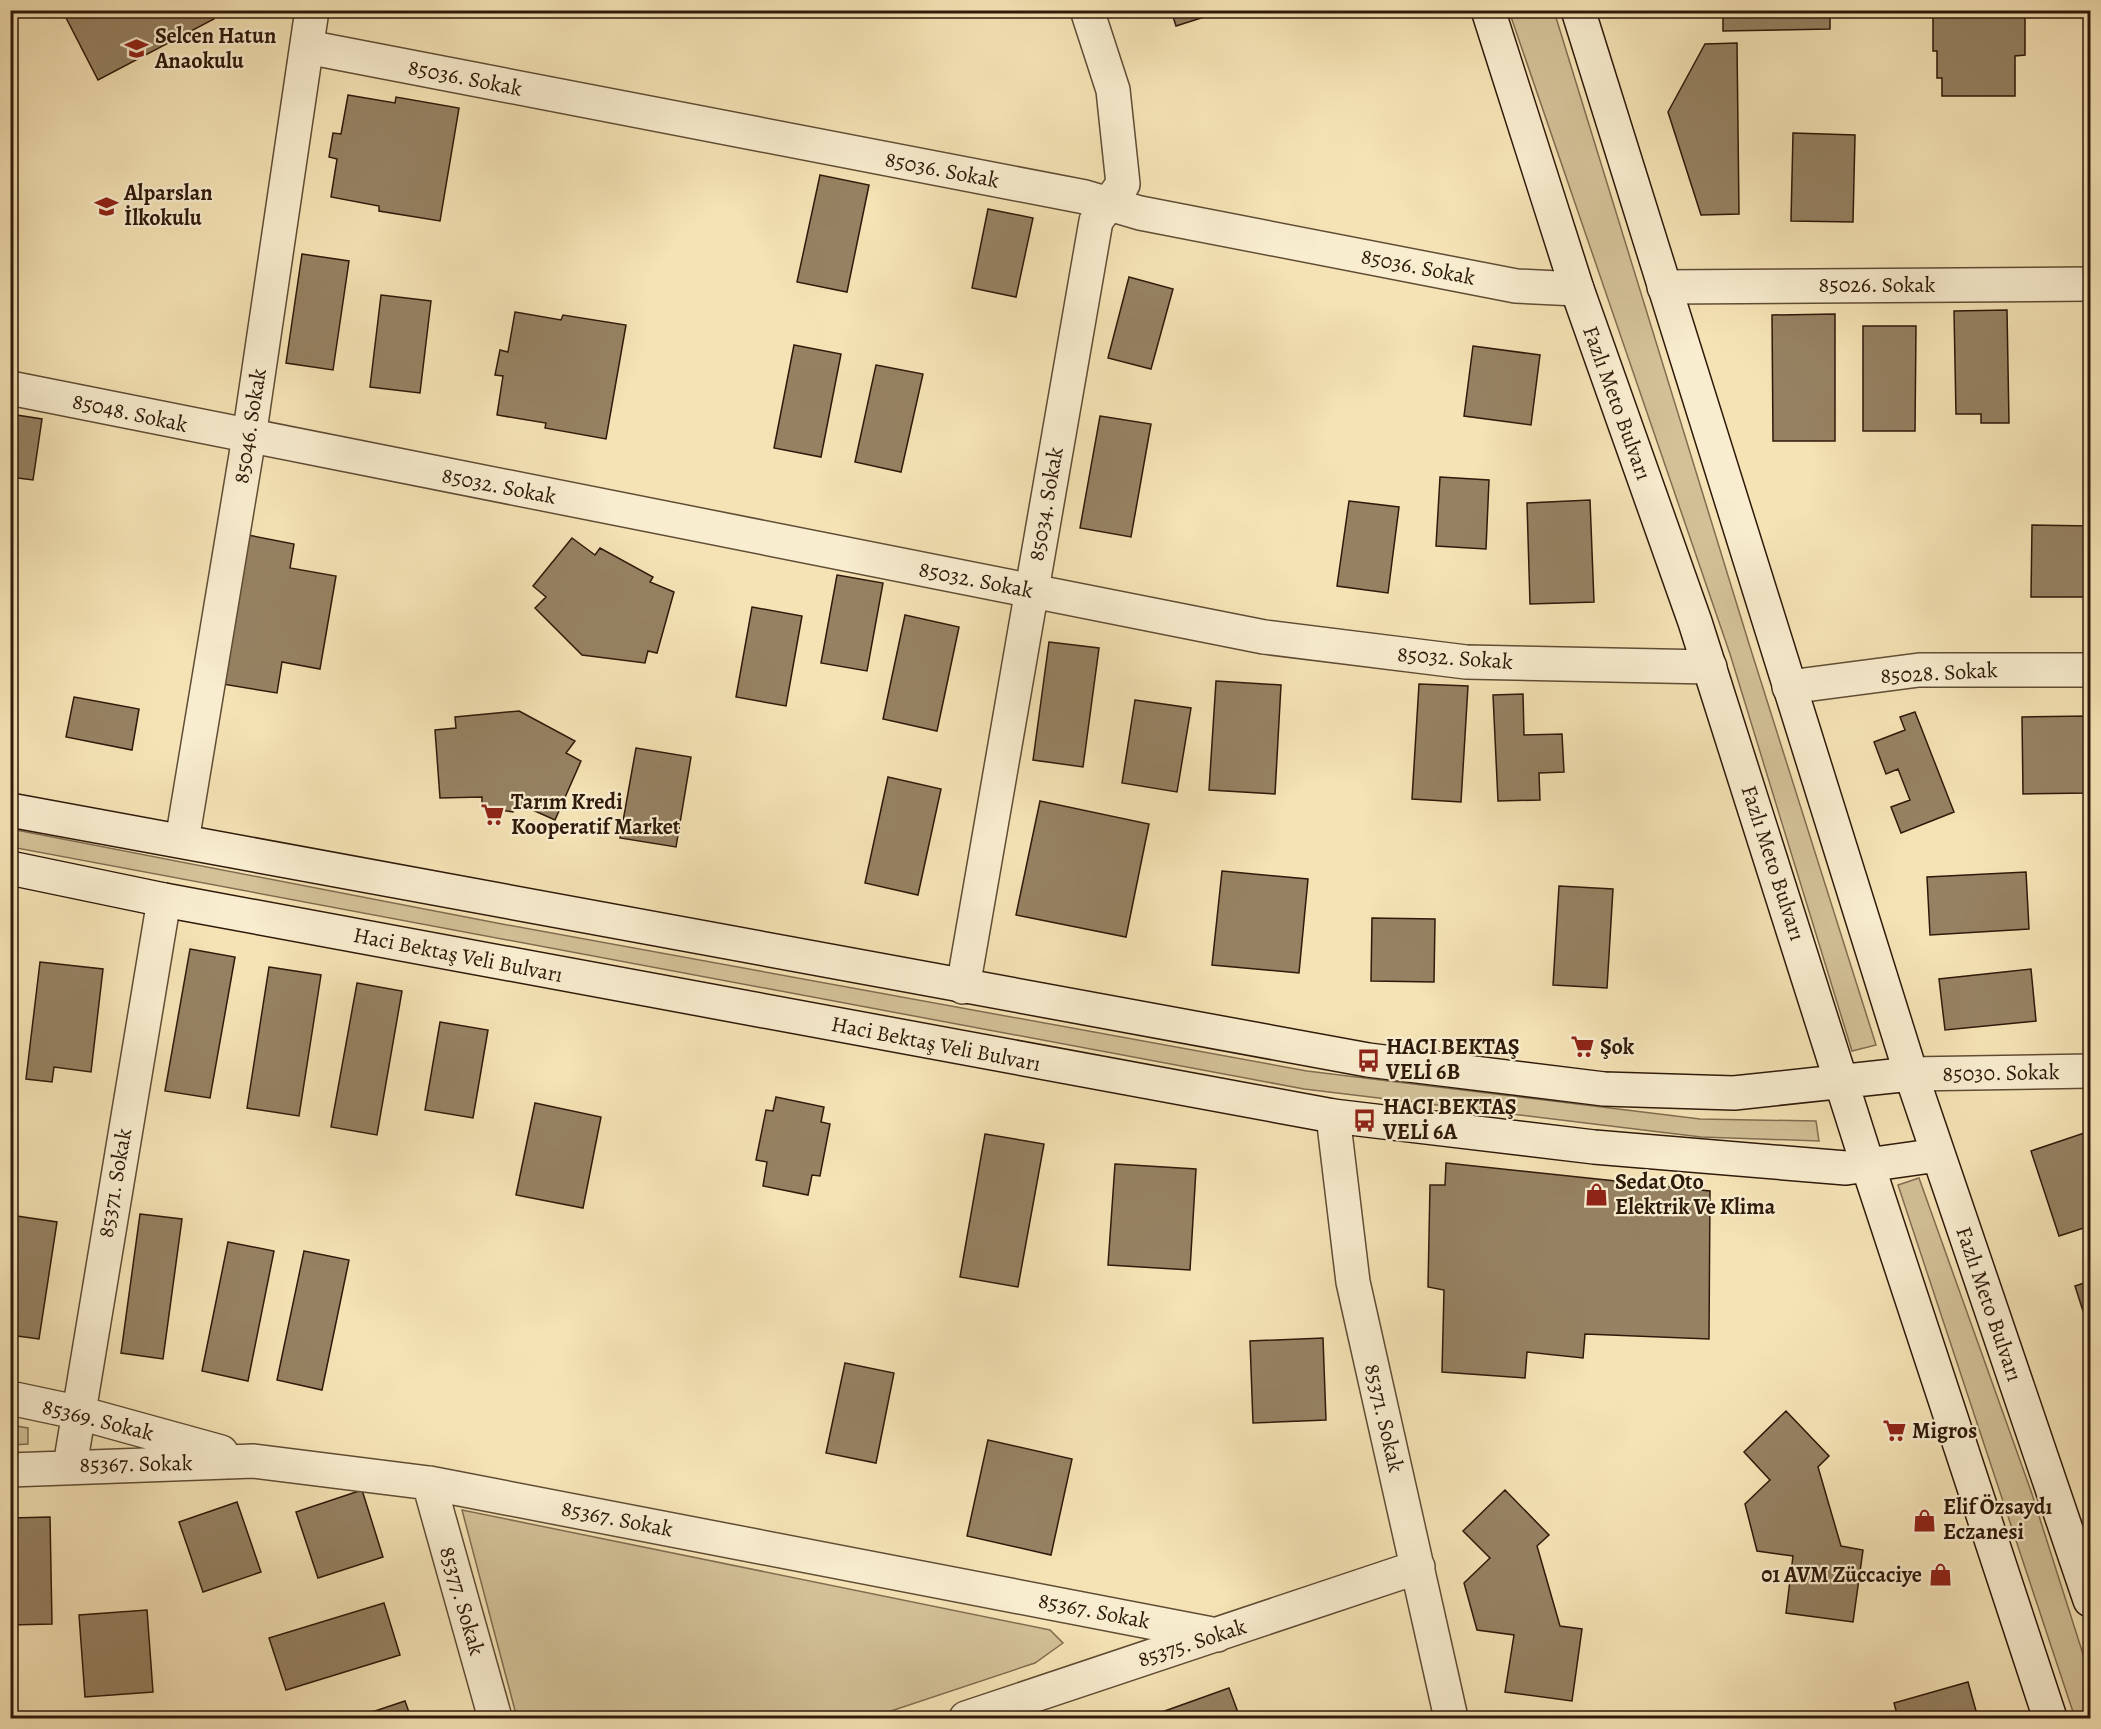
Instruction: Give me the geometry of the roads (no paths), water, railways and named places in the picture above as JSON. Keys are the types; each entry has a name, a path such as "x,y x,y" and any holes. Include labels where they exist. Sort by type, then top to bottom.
{"street":[{"name":"85046. Sokak","path":"182,841 249,437 312,10"},
{"name":"85034. Sokak","path":"963,987 1096,221 1123,184 1115,102 1087,10"},
{"name":"Fazlı Meto Bulvarı","path":"1488,10 1577,289 1710,667 1868,1166 2050,1719"},
{"name":"Fazlı Meto Bulvarı","path":"1578,10 1911,1074 2091,1600"},
{"name":"85036. Sokak","path":"307,47 1109,203 1140,213 1516,286 1577,289"},
{"name":"85026. Sokak","path":"1664,287 2091,284"},
{"name":"85048. Sokak","path":"10,388 249,437"},
{"name":"85032. Sokak","path":"249,437 1264,637 1466,662 1710,667"},
{"name":"85028. Sokak","path":"1789,687 1918,670 2091,670"},
{"path":"10,810 1368,1060 1604,1089 1734,1093 1911,1074"},
{"name":"Haci Bektaş Veli Bulvarı","path":"10,868 164,900 1333,1116 1672,1154 1846,1168 1938,1155"},
{"name":"85371. Sokak","path":"69,1466 76,1412 164,900"},
{"name":"85030. Sokak","path":"1911,1074 2091,1071"},
{"name":"85371. Sokak","path":"1333,1116 1353,1282 1451,1719"},
{"name":"85369. Sokak","path":"10,1398 76,1412 254,1461"},
{"name":"85367. Sokak","path":"10,1470 69,1466 254,1461 429,1483 1217,1635"},
{"name":"85377. Sokak","path":"429,1483 495,1719"},
{"name":"85375. Sokak","path":"966,1719 1418,1567"}],"place":[{"name":"Selcen Hatun Anaokulu","path":"137,49"},
{"name":"Alparslan İlkokulu","path":"106,206"},
{"name":"Tarım Kredi Kooperatif Market","path":"493,815"},
{"name":"Şok","path":"1582,1047"},
{"name":"HACI BEKTAŞ VELİ 6B","path":"1368,1060"},
{"name":"HACI BEKTAŞ VELİ 6A","path":"1365,1120"},
{"name":"Sedat Oto Elektrik Ve Klima","path":"1597,1195"},
{"name":"Migros","path":"1894,1431"},
{"name":"Elif Özsaydı Eczanesi","path":"1925,1520"},
{"name":"01 AVM Züccaciye","path":"1940,1575"}]}
